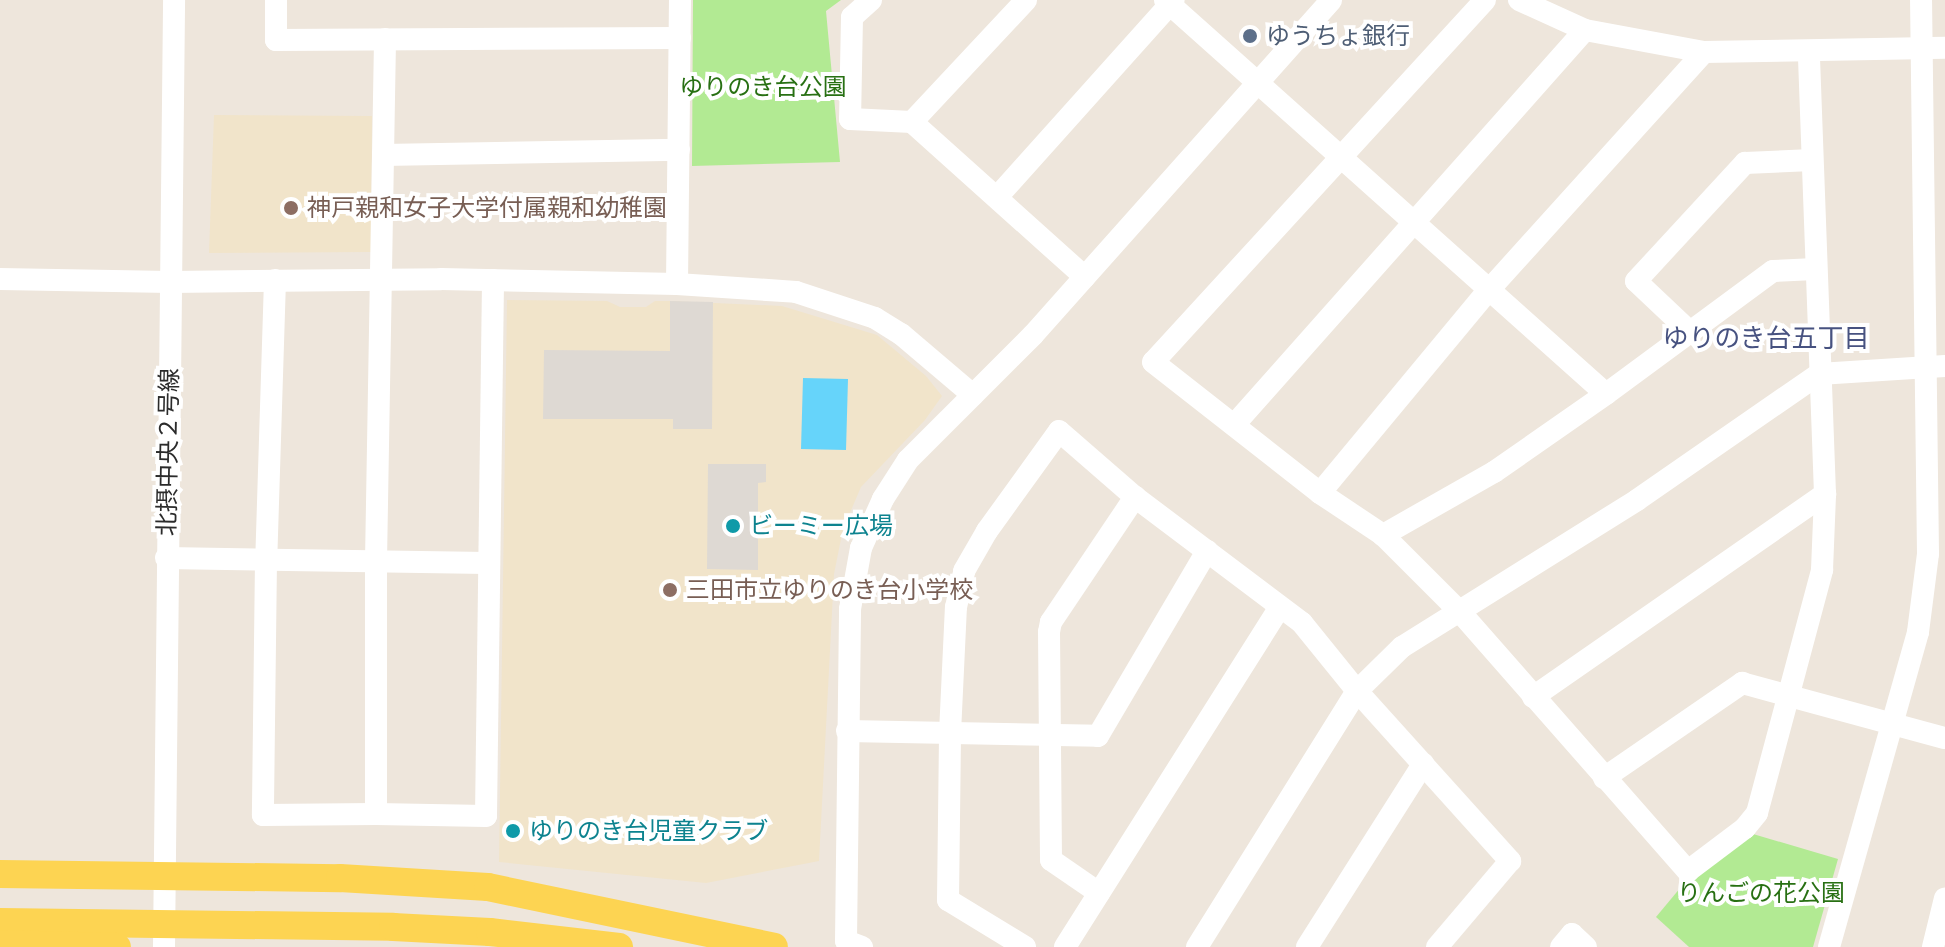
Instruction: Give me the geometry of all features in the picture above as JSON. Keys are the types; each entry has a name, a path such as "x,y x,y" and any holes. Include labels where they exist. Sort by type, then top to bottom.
{"main road":[{"path":"0,874 340,878 488,887 774,947"},
{"path":"0,922 393,927 490,932 619,947"},
{"path":"0,944 117,947"}],"street":[{"name":"北摂中央２号線","path":"164,947 174,0"},
{"path":"276,0 276,40 680,38"},
{"path":"677,284 680,0"},
{"path":"871,0 852,17 850,119 912,122 1085,277"},
{"path":"912,122 1026,0"},
{"path":"862,947 846,941 850,609 861,548 883,499 908,460 1085,277 1331,0"},
{"path":"1485,0 1153,362 1320,493 1383,535 1461,613 1688,871 1745,828 1757,813 1822,570 1825,494 1809,53"},
{"path":"1519,0 1585,30 1704,52 1809,53 1934,48"},
{"path":"1829,947 1846,897 1918,632 1928,554 1937,367 1934,48 1921,0"},
{"path":"998,196 1170,2 1606,394"},
{"path":"1234,425 1585,30"},
{"path":"376,814 376,561 385,39"},
{"path":"1320,493 1488,291 1704,52"},
{"path":"383,155 679,150"},
{"path":"1690,332 1636,281 1745,163 1812,160"},
{"path":"1383,535 1494,472 1773,271 1815,269"},
{"path":"0,279 170,282 493,280 677,284 796,292 841,303 875,318 901,334 973,395"},
{"path":"275,280 266,560 263,815 486,816 493,280"},
{"path":"1197,947 1357,691 1402,647 1461,613 1637,500 1819,374 1937,367"},
{"path":"1025,947 948,900 950,733 956,607 964,571 987,531 1059,431 1135,497 1302,623 1357,691 1510,861 1437,947"},
{"path":"1533,697 1825,494"},
{"path":"1099,893 1051,860 1051,622 1135,497"},
{"path":"847,731 1098,736 1207,551"},
{"path":"166,558 487,563"},
{"path":"1065,947 1280,607"},
{"path":"1604,778 1742,683 1945,738"},
{"path":"1307,947 1423,764"},
{"path":"1933,947 1945,898"},
{"path":"1561,947 1572,934 1586,947"}],"shaded area":[{"name":"神戸親和女子大学付属親和幼稚園","path":"214,115 372,116 371,252 209,253"},
{"name":"三田市立ゆりのき台小学校","path":"507,300 607,301 620,307 646,307 655,301 782,306 877,335 926,376 942,396 925,420 861,487 843,529 834,574 819,861 706,883 499,862"},
{"path":"670,301 713,302 712,429 673,429 673,419 543,419 544,350 670,351"},
{"name":"ビーミー広場","path":"708,464 766,464 766,482 758,483 758,570 707,569"}],"green space":[{"name":"ゆりのき台公園","path":"693,0 841,0 826,11 840,162 692,166"},
{"name":"りんごの花公園","path":"1753,834 1838,859 1813,947 1689,947 1656,917 1691,875"}],"water":[{"path":"803,378 848,379 846,450 801,449"}],"place":[{"name":"ゆうちょ銀行","path":"1250,36"},
{"name":"神戸親和女子大学付属親和幼稚園","path":"291,208"},
{"name":"ビーミー広場","path":"733,526"},
{"name":"三田市立ゆりのき台小学校","path":"670,590"},
{"name":"ゆりのき台児童クラブ","path":"513,831"}],"district":[{"name":"ゆりのき台五丁目","path":"1766,338"}]}
